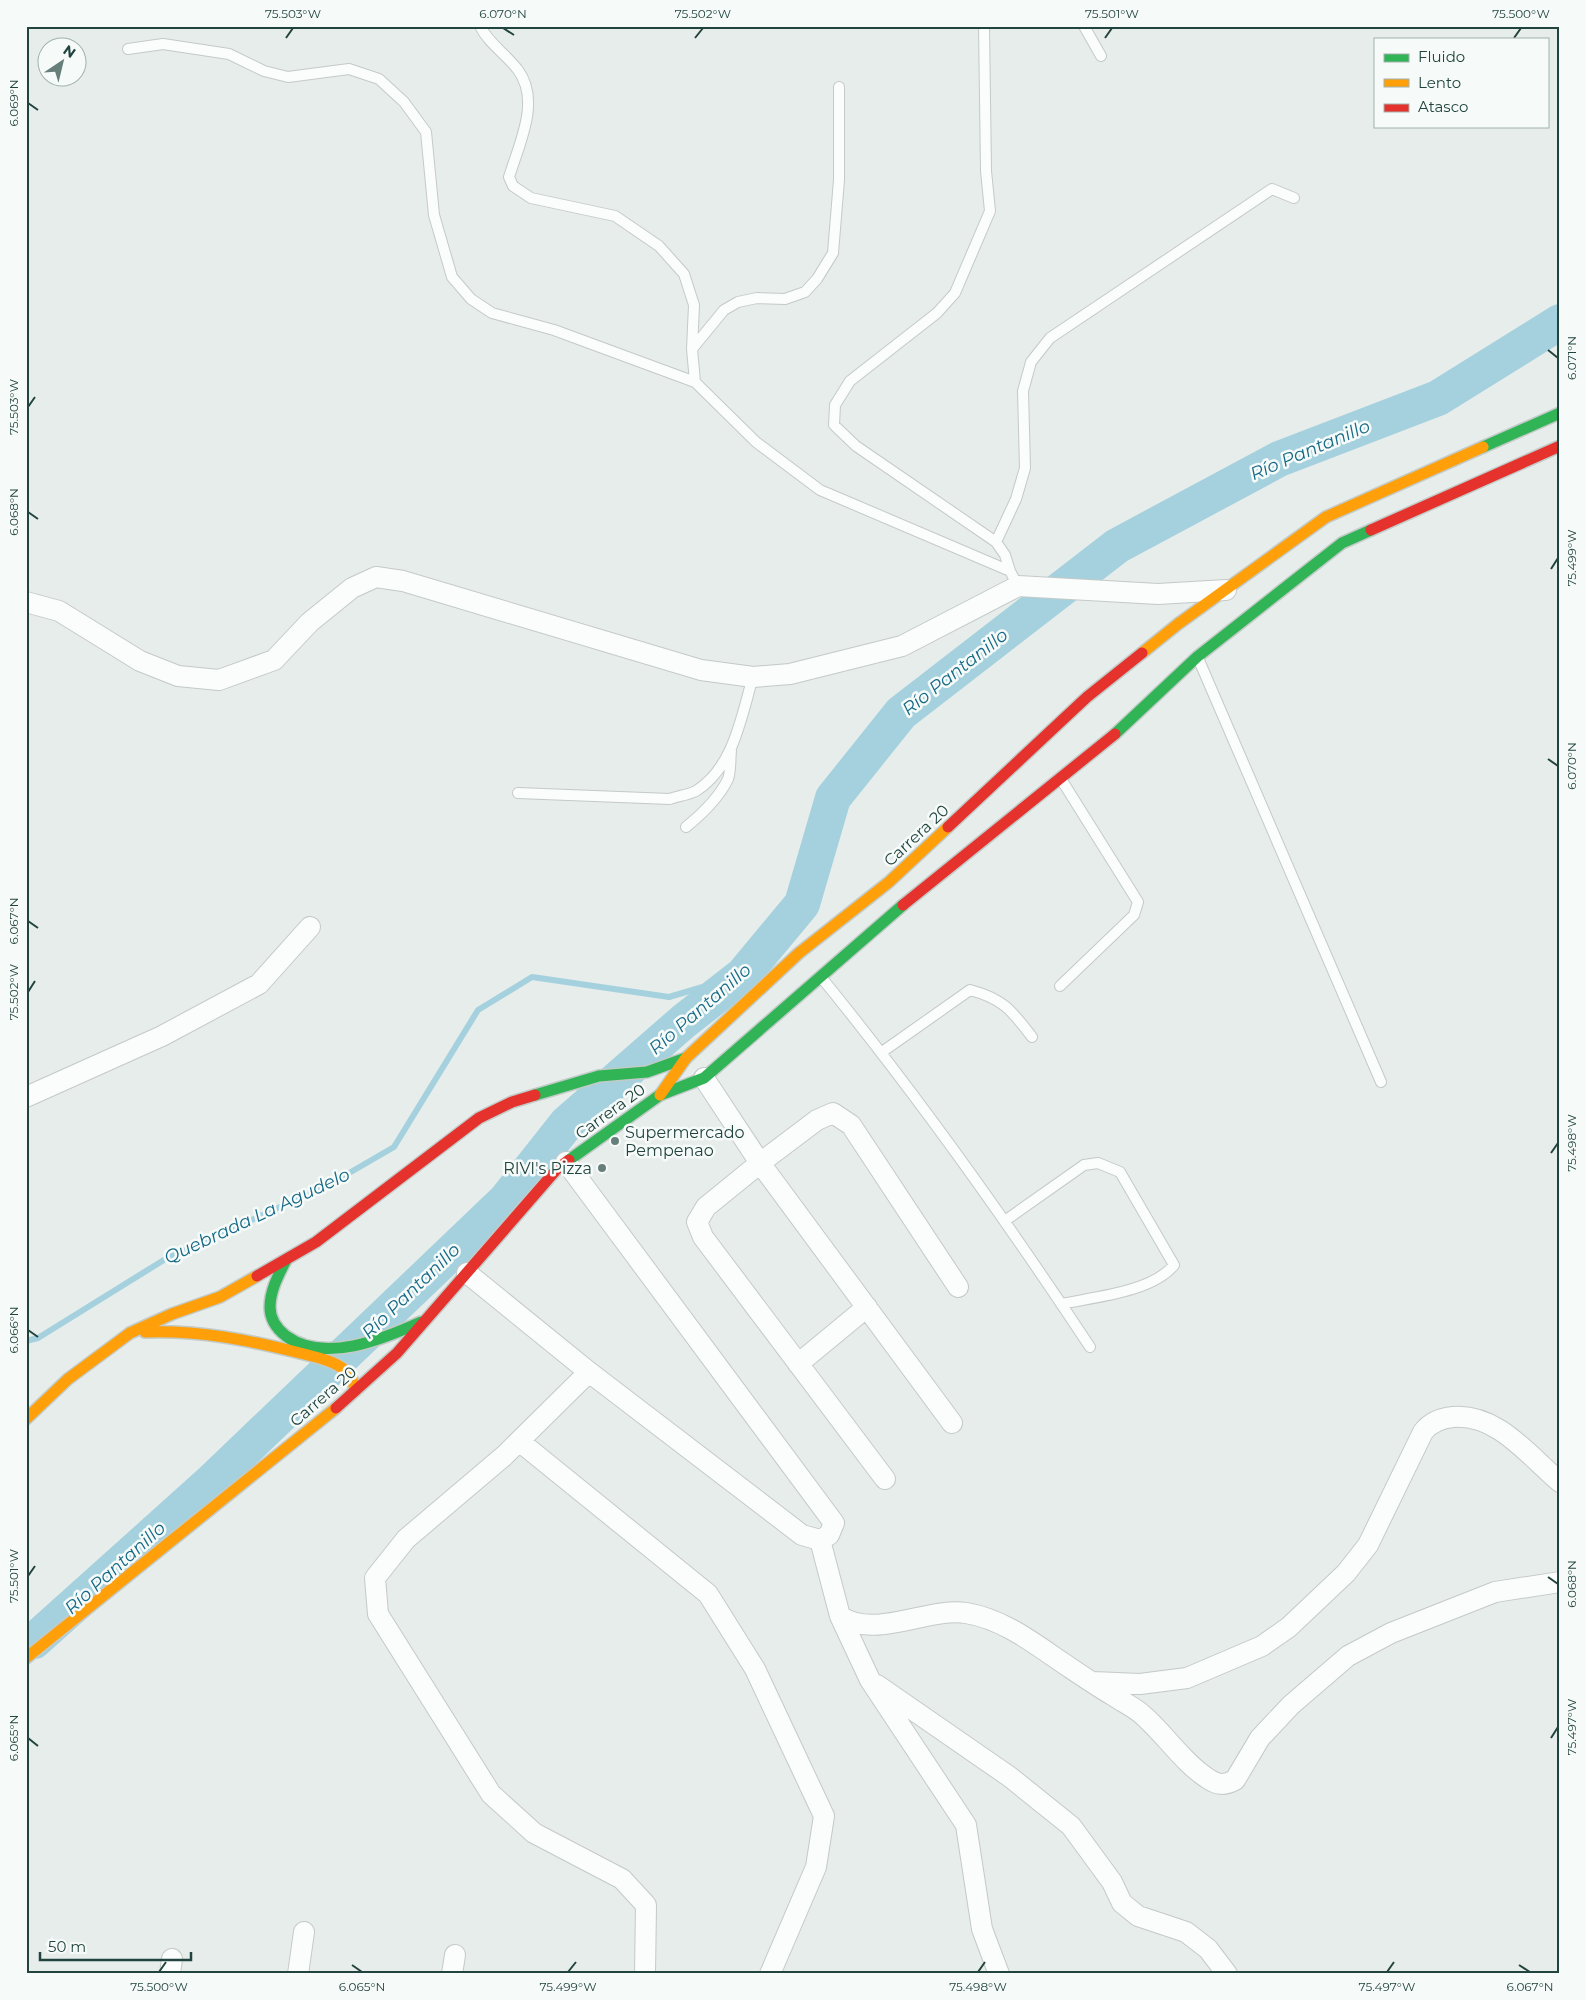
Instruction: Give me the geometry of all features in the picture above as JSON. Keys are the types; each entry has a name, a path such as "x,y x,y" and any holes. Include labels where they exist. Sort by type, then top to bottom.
{"main road":[{"name":"Carrera 20","path":"660,1095 686,1058 799,953 889,882 1088,697 1178,624 1326,517 1560,413"},
{"name":"Carrera 20","path":"26,1658 355,1391 397,1353 566,1162 660,1095 704,1078 909,900 1120,730 1197,657 1342,543 1560,446"},
{"path":"26,1419 68,1379 130,1333 172,1314 220,1297 316,1242 479,1118 512,1102 599,1076 647,1072 686,1058"},
{"path":"286,1260 275,1284 270,1308 274,1323 286,1337 308,1346 333,1349 389,1336 427,1319"},
{"path":"130,1333 174,1330 211,1332 329,1361 346,1368 354,1378 355,1391"}],"street":[{"path":"26,602 59,611 140,661 178,676 219,680 274,660 310,622 352,588 376,577 403,581 701,670 753,677 790,674 902,646 1020,581 1158,594 1226,590"},
{"path":"31,1093 162,1036 259,984 310,927"},
{"path":"704,1078 760,1163 952,1423"},
{"path":"885,1479 703,1237 697,1222 706,1207 760,1163 816,1120 833,1113 851,1125 958,1287"},
{"path":"467,1273 589,1372 802,1535 820,1540 830,1535 834,1523 566,1162"},
{"path":"798,1364 867,1306"},
{"path":"589,1372 504,1456 406,1539 374,1578 378,1614 491,1794 534,1833 622,1879 646,1905 645,1974"},
{"path":"1092,1682 1140,1684 1187,1678 1262,1646 1289,1626 1340,1578 1368,1545 1422,1432 1433,1422 1465,1416 1483,1420 1505,1434 1560,1482"},
{"path":"519,1441 708,1594 754,1669 824,1816 816,1867 770,1974"},
{"path":"820,1540 840,1616 870,1680 966,1825 982,1930 999,1974"},
{"path":"840,1616 849,1622 884,1624 925,1616 964,1612 993,1619 1036,1644 1144,1715 1207,1778 1220,1785 1228,1784 1235,1780 1260,1738 1291,1705 1348,1656 1391,1632 1495,1592 1560,1582"},
{"path":"870,1680 1010,1777 1071,1826 1112,1882 1122,1903 1138,1916 1186,1932 1208,1949 1227,1974"},
{"path":"298,1974 304,1932"}],"lane":[{"path":"480,26 518,70 528,88 528,114 509,177 513,186 531,198 614,216 660,246 684,274 694,305 692,349 695,382"},
{"path":"984,26 986,171 990,210 955,293 937,312 850,381 835,405 834,425 856,446 996,542 1020,581"},
{"path":"1084,26 1101,56"},
{"path":"128,49 163,44 229,54 264,71 288,77 349,70 379,79 404,102 426,132 437,224 452,277 471,300 492,313 554,330 695,382 756,442 820,490 1020,581"},
{"path":"692,349 724,310 738,302 757,298 785,299 805,292 834,252 839,180 839,87"},
{"path":"996,542 1016,499 1026,468 1023,391 1031,362 1050,338 1272,189 1294,198"},
{"path":"1197,657 1381,1082"},
{"path":"686,827 701,815 717,797 729,777 731,750 753,677"},
{"path":"518,793 670,799 694,792 710,780 731,750"},
{"path":"1060,778 1138,902 1134,915 1060,986"},
{"path":"820,976 882,1052 1006,1220 1090,1348"},
{"path":"882,1052 970,990 990,996 1010,1010 1032,1037"},
{"path":"1006,1220 1084,1165 1098,1163 1120,1172 1174,1265 1165,1275 1143,1286 1061,1304"}],"waterway":[{"name":"Río Pantanillo","path":"26,1640 34,1641 210,1483 506,1200 567,1123 684,1021 743,975 802,904 833,798 901,713 1117,546 1279,459 1438,398 1560,322"},
{"name":"Quebrada La Agudelo","path":"26,1341 38,1338 167,1258 325,1187 394,1147 478,1010 532,977 669,997 743,975"}],"traffic: fast":[{"path":"1483,447 1560,413"},
{"path":"1115,734 1197,657 1342,543 1371,530"},
{"path":"569,1160 660,1095 704,1078 903,905"},
{"path":"535,1095 599,1076 647,1072 686,1058"},
{"path":"286,1260 273,1288 270,1311 273,1320 280,1330 286,1336 301,1344 318,1348 354,1346 421,1322"}],"traffic: slow":[{"path":"1142,653 1178,624 1326,517 1483,447"},
{"path":"660,1095 686,1058 799,953 889,882 948,827"},
{"path":"26,1419 68,1379 130,1333 172,1314 220,1297 257,1276"},
{"path":"145,1332 204,1334 261,1344 318,1358 336,1364 346,1371 350,1375 355,1391"},
{"path":"26,1658 336,1408"}],"traffic: jam":[{"path":"1371,530 1560,446"},
{"path":"948,827 1087,697 1142,653"},
{"path":"903,905 1115,734"},
{"path":"257,1276 316,1242 479,1118 512,1102 535,1095"},
{"path":"336,1408 397,1353 557,1169 569,1160"}],"place":[{"name":"Supermercado Pempenao","path":"615,1141"},
{"name":"RIVI's Pizza","path":"602,1168"}]}
